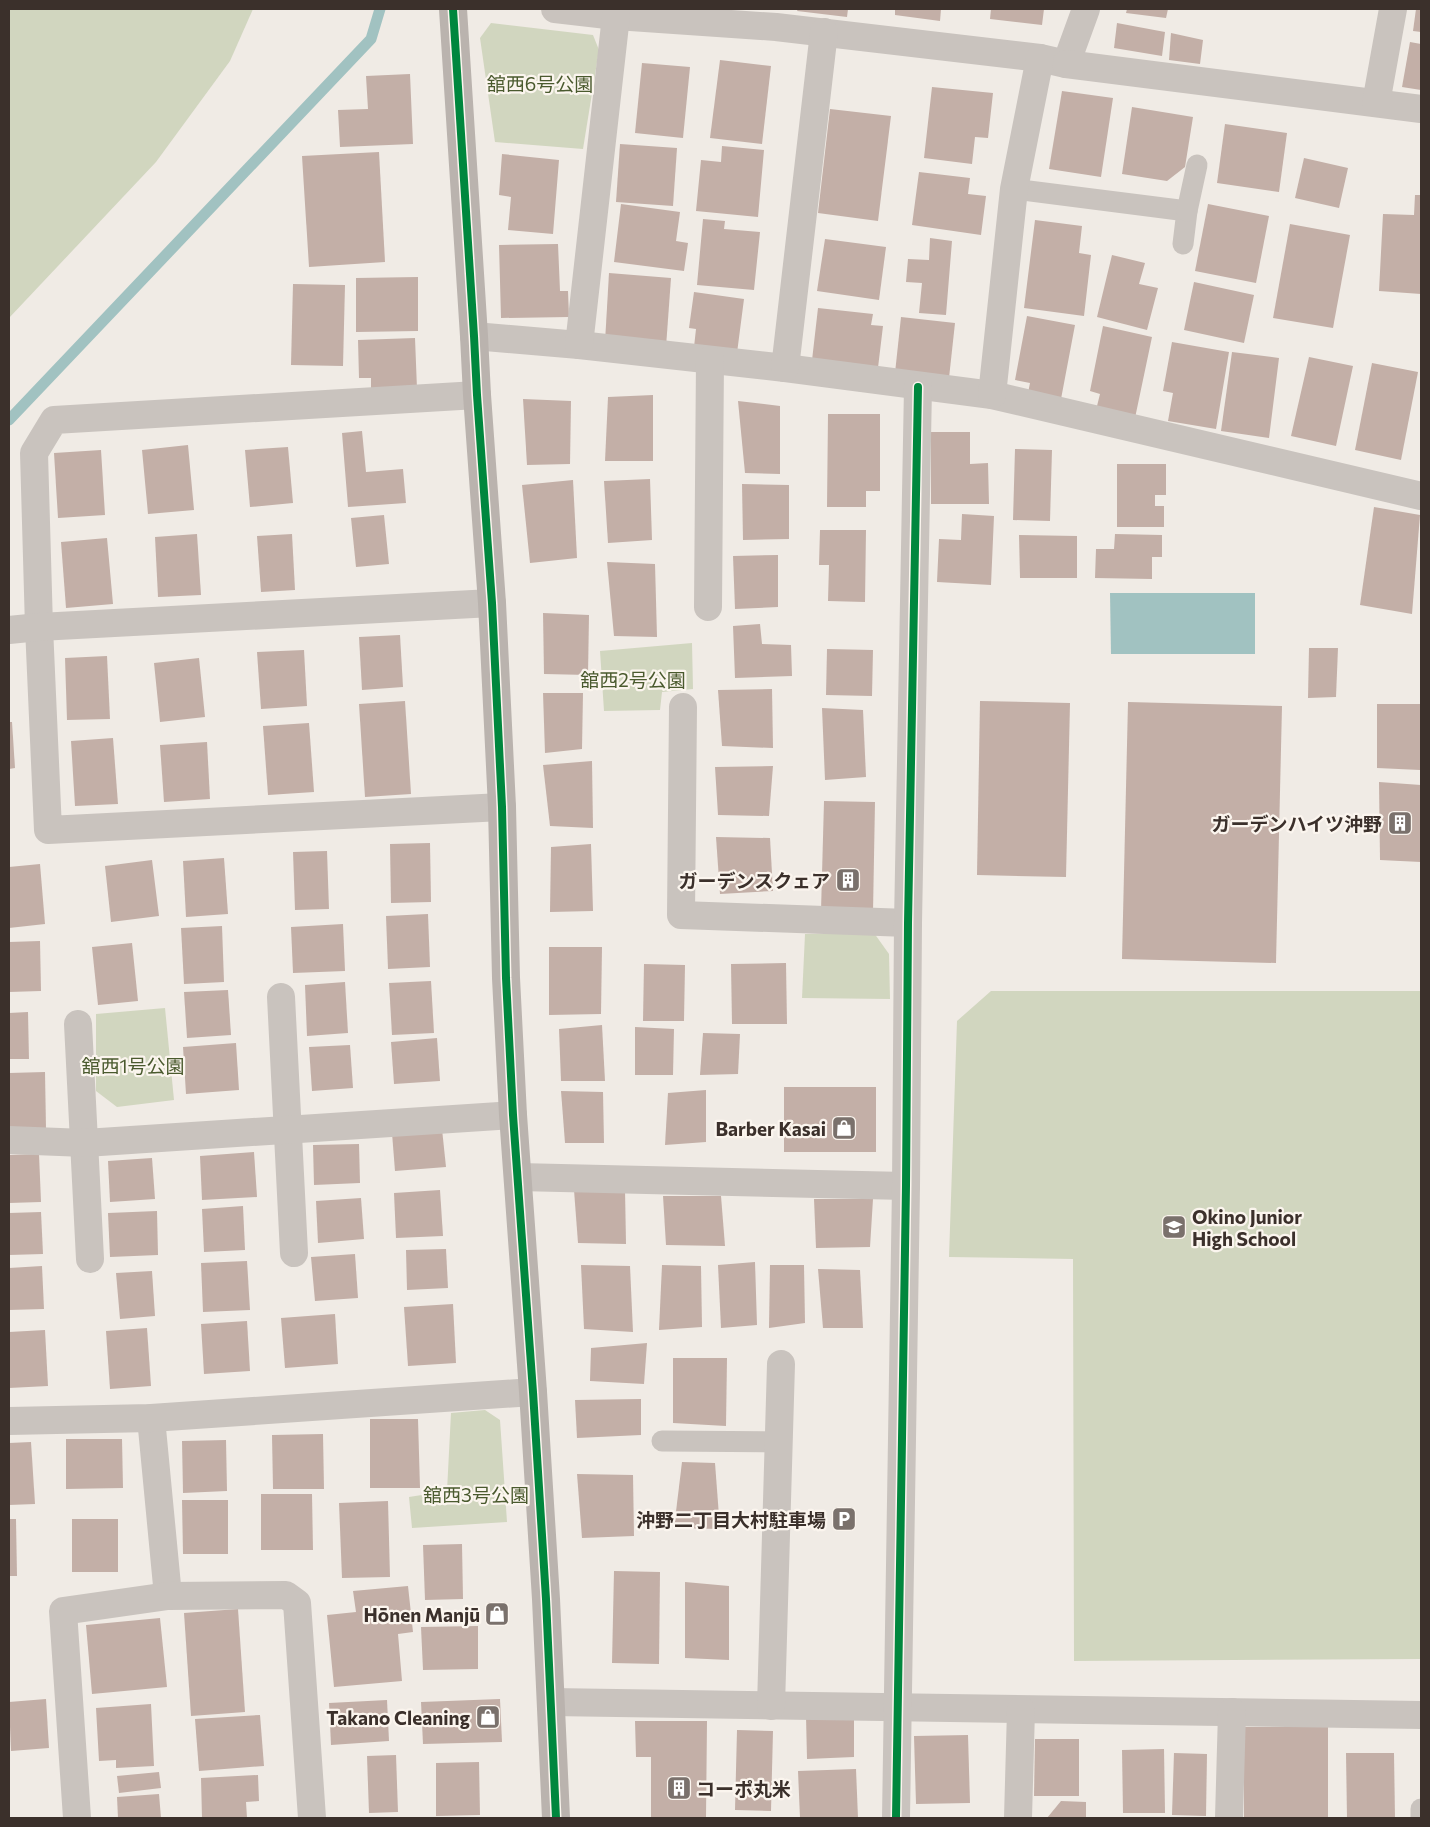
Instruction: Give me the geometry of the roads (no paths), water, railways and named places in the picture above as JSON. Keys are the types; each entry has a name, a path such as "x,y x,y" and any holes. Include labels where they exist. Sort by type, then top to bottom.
{"street":[{"path":"453,9 492,603 502,807 506,978 513,1115 533,1392 556,1818"},
{"path":"555,9 616,16 777,18 824,32 1040,58 1066,64 1421,109"},
{"path":"1066,64 1086,9"},
{"path":"1376,104 1393,9"},
{"path":"580,345 616,16"},
{"path":"785,368 824,32"},
{"path":"992,396 1014,189 1040,58"},
{"path":"474,336 580,345 785,368 992,396 1421,496"},
{"path":"708,607 710,360"},
{"path":"896,1818 906,1186 908,922 918,386"},
{"path":"477,395 54,420 34,453 48,830 502,807"},
{"path":"9,630 492,603"},
{"path":"683,707 681,915 908,922"},
{"path":"281,997 294,1253"},
{"path":"78,1024 90,1259"},
{"path":"9,1140 85,1143 513,1115"},
{"path":"518,1177 906,1186"},
{"path":"771,1706 781,1364"},
{"path":"9,1421 151,1418 533,1392"},
{"path":"151,1418 168,1596"},
{"path":"77,1818 63,1611 168,1596 286,1595 297,1603 312,1818"},
{"path":"551,1702 1421,1715"},
{"path":"1018,1818 1020,1710"},
{"path":"1229,1818 1232,1712"}],"lane":[{"path":"1183,244 1187,211 1197,165"},
{"path":"1014,189 1187,211"},
{"path":"662,1441 780,1442"},
{"path":"1421,1809 1421,1818"}],"water":[{"path":"1110,593 1255,593 1255,654 1111,654"}],"waterway":[{"path":"9,420 371,39 380,9"}],"place":[{"name":"ガーデンハイツ沖野","path":"1400,823"},
{"name":"ガーデンスクェア","path":"848,880"},
{"name":"Barber Kasai","path":"844,1128"},
{"name":"Okino Junior High School","path":"1174,1227"},
{"name":"沖野二丁目大村駐車場","path":"844,1519"},
{"name":"Hōnen Manjū","path":"497,1614"},
{"name":"Takano Cleaning","path":"488,1717"},
{"name":"コーポ丸米","path":"679,1788"}],"park label":[{"name":"舘西6号公園","path":"540,83"},
{"name":"舘西2号公園","path":"633,679"},
{"name":"舘西1号公園","path":"133,1065"},
{"name":"舘西3号公園","path":"476,1494"}]}
